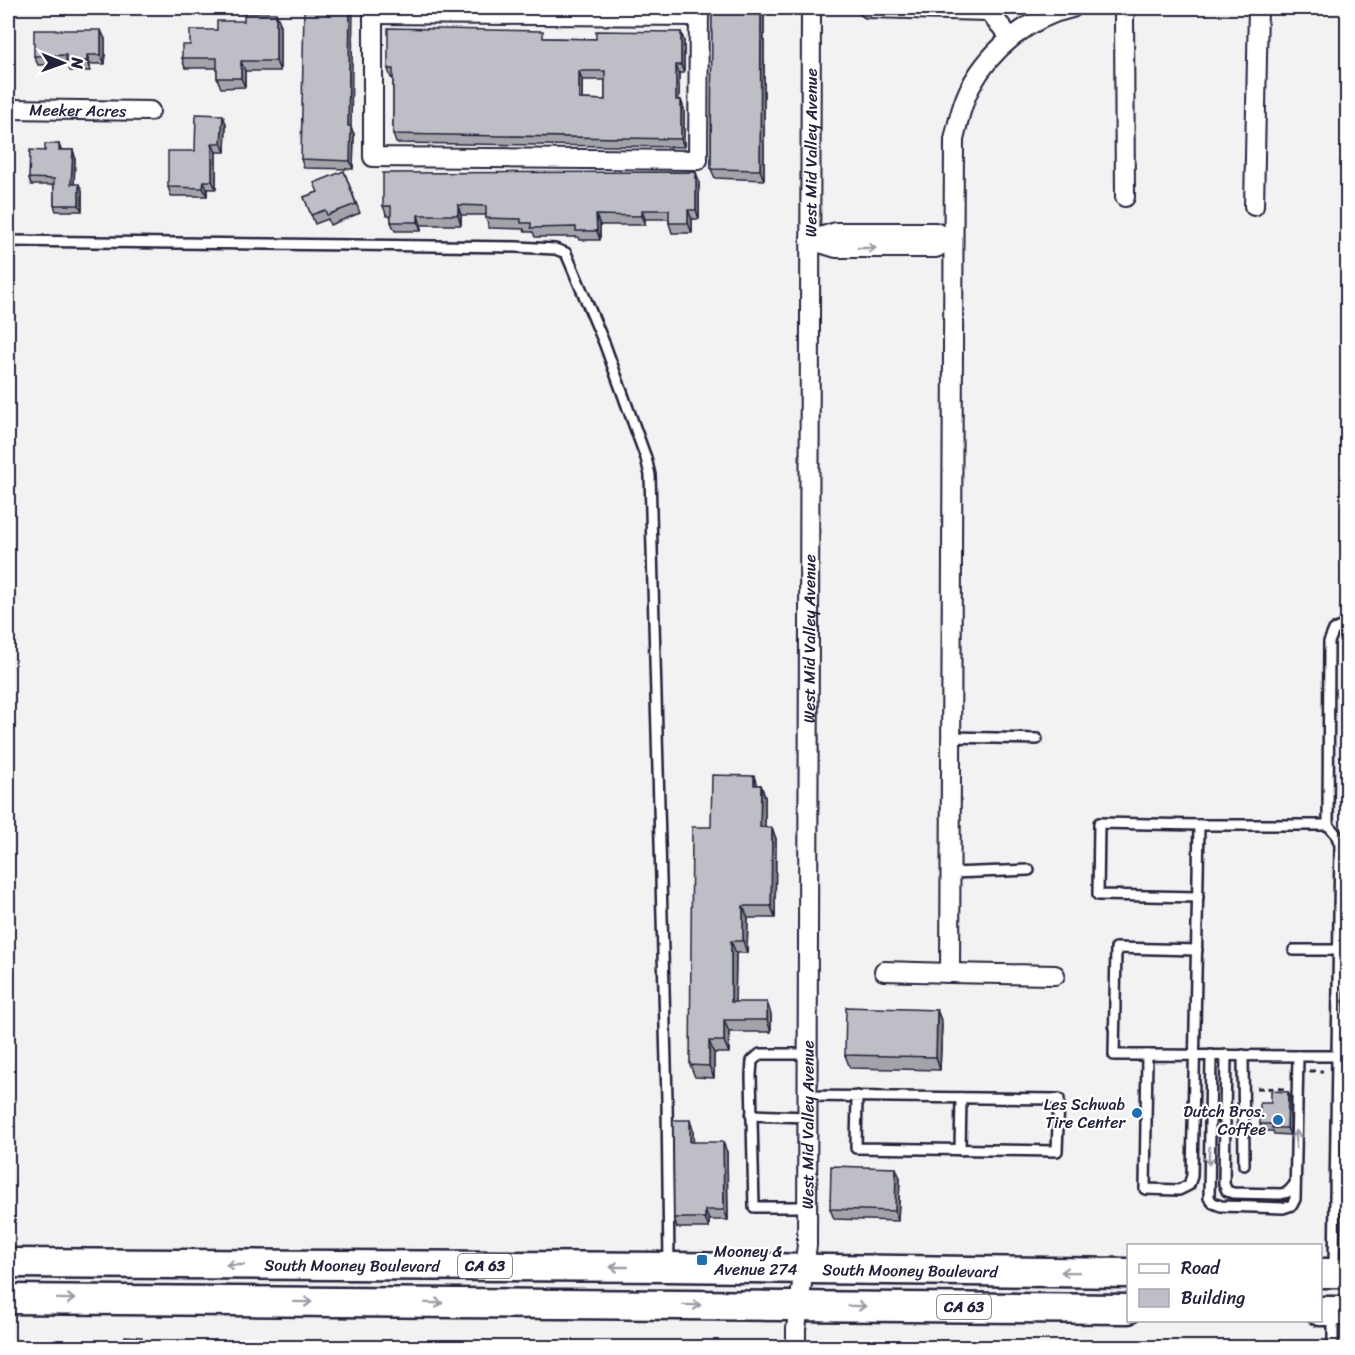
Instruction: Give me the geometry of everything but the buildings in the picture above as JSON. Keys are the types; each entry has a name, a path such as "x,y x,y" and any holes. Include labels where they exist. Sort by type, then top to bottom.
{"main road":[{"name":"South Mooney Boulevard","path":"8,1263 669,1267 1127,1273"},
{"path":"1077,1308 1112,1297 1127,1296"},
{"name":"CA 63","path":"8,1299 1127,1309"}],"street":[{"name":"West Mid Valley Avenue","path":"796,1347 807,1245 811,8"},
{"path":"868,8 988,9 1011,38"},
{"path":"950,972 954,140 960,113 970,87 986,62 1011,38 1036,21 1061,10 1072,8"},
{"path":"1125,197 1124,16 1127,8"},
{"path":"1254,206 1258,8"},
{"path":"373,11 699,12 698,160 373,158 373,11"},
{"name":"Meeker Acres","path":"8,108 150,111"},
{"path":"810,240 836,248 936,248 952,239"},
{"path":"884,971 1055,975"}],"lane":[{"path":"8,241 517,247 555,249 566,253 608,355 646,458 650,475 667,1100 669,1267"},
{"path":"1331,1276 1343,1056 1339,950 1340,845 1336,834 1328,825 1329,642 1334,630 1347,624"},
{"path":"952,737 1037,739"},
{"path":"1198,897 1098,895 1099,823 1328,825"},
{"path":"1147,1055 1145,1189 1179,1190 1189,1185 1192,1176 1199,825"},
{"path":"951,873 1029,870"},
{"path":"1197,950 1116,948 1114,1055 1343,1056"},
{"path":"1294,950 1339,950"},
{"path":"807,1054 760,1054 756,1056 752,1061 751,1115 754,1207 807,1207"},
{"path":"1211,1055 1209,1197 1213,1203 1221,1206 1283,1208 1292,1205 1294,1199 1298,1056"},
{"path":"1226,1055 1224,1184 1227,1191 1281,1194 1288,1192 1295,1184"},
{"path":"1243,1056 1244,1165"},
{"path":"807,1096 857,1096 1059,1099 1057,1151 856,1148 857,1096"},
{"path":"960,1150 961,1098"},
{"path":"751,1115 807,1117"},
{"path":"1332,1347 1337,1308"}],"path":[{"path":"1244,1087 1290,1089 1290,1070 1323,1071"}],"place":[{"name":"Les Schwab Tire Center","path":"1137,1113"},
{"name":"Dutch Bros. Coffee","path":"1278,1120"},
{"name":"Mooney & Avenue 274","path":"702,1260"}]}
